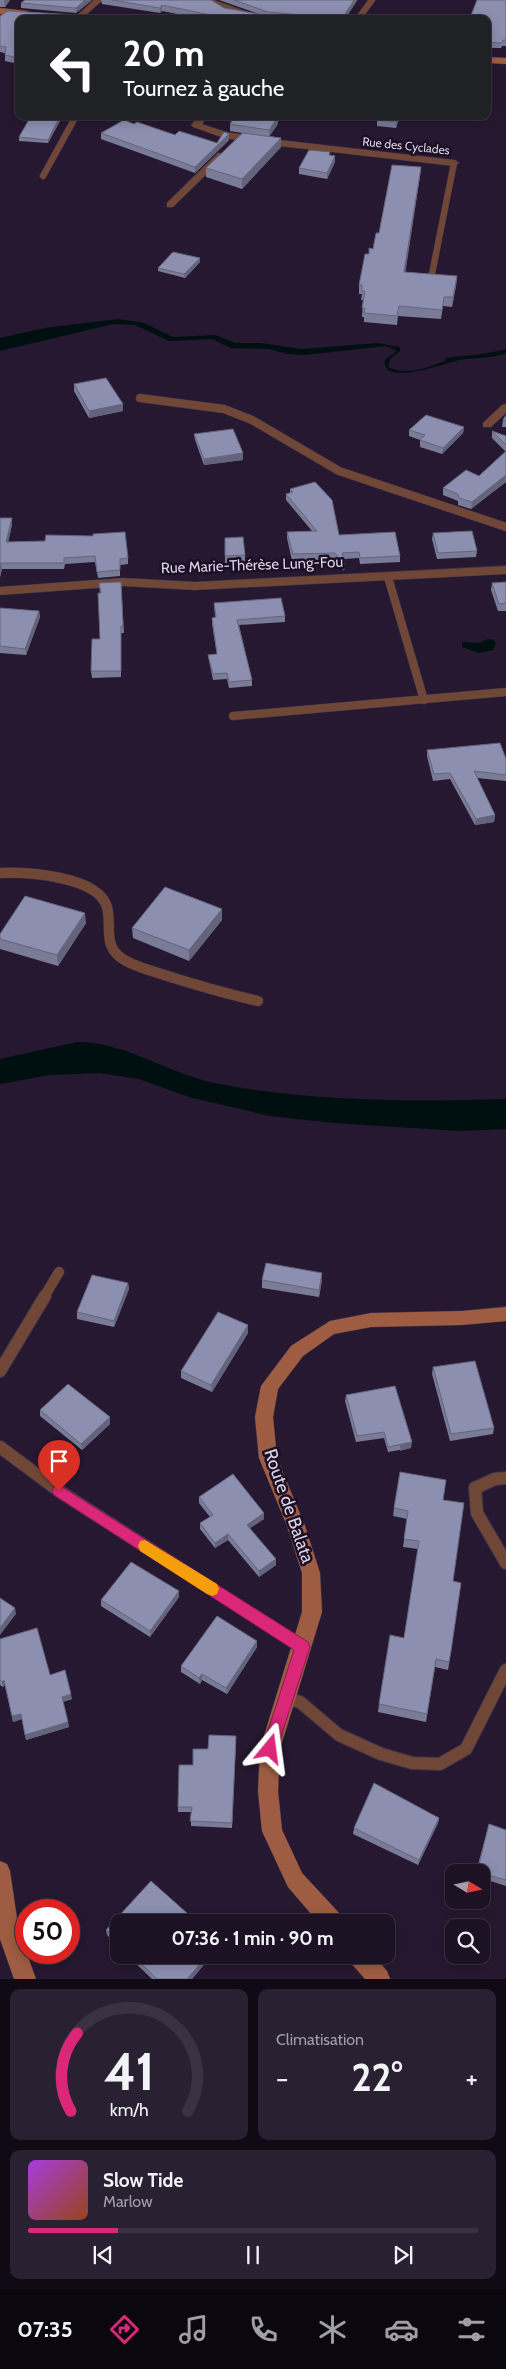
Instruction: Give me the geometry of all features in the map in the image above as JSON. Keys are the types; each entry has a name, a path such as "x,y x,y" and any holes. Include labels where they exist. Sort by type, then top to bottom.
{"main road":[{"path":"0,11 39,15"},
{"path":"491,60 506,61"},
{"name":"Route de Balata","path":"325,1914 295,1880 272,1831 268,1791 270,1749 303,1647 312,1612 311,1573 296,1526 268,1458 264,1417 270,1386 297,1351 330,1328 371,1320 462,1318 506,1314"},
{"path":"0,1871 8,1932 25,1979"},
{"path":"366,1964 379,1979"}],"street":[{"path":"81,15 99,0"},
{"path":"208,0 216,5 250,15"},
{"name":"Rue des Cyclades","path":"200,120 196,124 224,134 233,144 454,163"},
{"path":"170,205 233,144"},
{"path":"487,425 506,407"},
{"name":"Rue Marie-Thérèse Lung-Fou","path":"0,591 123,582 195,586 506,570"}],"lane":[{"path":"361,15 372,0"},
{"path":"43,176 74,120"},
{"name":"Rue des Cyclades","path":"431,279 454,163"},
{"path":"140,398 224,409 252,420 339,471 506,528"},
{"path":"388,576 424,700"},
{"path":"234,716 506,692"},
{"path":"0,873 37,873 92,888 102,897 107,905 109,942 112,950 130,964 192,985 258,1002"},
{"path":"0,1371 59,1272"},
{"path":"0,1447 59,1491 303,1647"},
{"path":"506,1478 495,1479 474,1488 477,1513 506,1563"},
{"path":"285,1698 300,1702 339,1735 381,1754 412,1763 440,1764 466,1749 506,1670"}],"shaded area":[{"path":"118,319 144,323 173,337 215,335 235,343 260,343 301,349 378,343 400,347 400,351 390,359 388,367 402,371 424,368 445,361 446,358 484,354 506,349 506,353 460,360 404,373 393,372 387,368 385,360 397,351 386,346 305,355 287,354 269,349 231,348 212,339 169,341 135,325 113,324 0,351 0,338 45,328"},
{"path":"488,639 496,643 493,650 479,653 462,647 462,642 479,643"},
{"path":"77,1042 95,1043 129,1052 214,1083 286,1094 396,1100 506,1099 506,1129 460,1131 333,1123 270,1116 189,1097 139,1079 100,1073 50,1075 0,1084 0,1059"}],"building":[{"path":"25,0 85,0 76,8 21,3"},
{"path":"112,0 211,0 224,8 264,15 211,15 162,5 160,8"},
{"path":"234,0 354,0 345,15 301,15 268,12"},
{"path":"477,0 506,0 506,40 503,40 502,43 491,42 491,15 471,15"},
{"path":"8,11 78,15 15,15 15,57 5,55 6,47 0,46 0,16"},
{"path":"29,120 58,120 48,140 19,137"},
{"path":"124,120 134,124 137,122 175,135 179,131 217,143 224,132 229,134 195,167 101,133"},
{"path":"232,120 276,120 269,130 230,124"},
{"path":"377,120 397,120 396,122"},
{"path":"243,133 281,138 242,179 206,168"},
{"path":"309,150 330,152 329,155 335,156 327,173 299,168"},
{"path":"392,165 421,167 404,272 457,276 453,297 444,297 442,310 399,306 397,316 364,313 365,308 362,308 365,291 362,291 362,285 359,285 365,254 369,254 369,248 373,249 376,233 379,233"},
{"path":"173,252 200,258 184,274 158,268"},
{"path":"106,378 123,404 89,411 74,384"},
{"path":"426,415 464,427 443,448 420,440 425,435 409,430"},
{"path":"233,429 243,453 204,459 194,434"},
{"path":"492,431 506,436 506,445"},
{"path":"506,451 506,475 472,502 459,498 458,494 443,488 466,470 479,476"},
{"path":"315,482 332,500 339,535 395,532 400,556 360,558 359,552 342,553 345,565 335,553 293,554 287,532 317,531 286,494 293,492 290,489"},
{"path":"0,518 12,518 6,542 45,541 46,535 93,536 93,534 125,532 128,558 120,559 120,570 97,572 95,556 64,558 64,563 1,563 0,569"},
{"path":"472,531 477,551 438,553 433,533"},
{"path":"243,537 245,555 225,556 225,538"},
{"path":"121,582 123,626 121,626 121,671 91,671 92,639 100,639 98,593 101,593 99,583"},
{"path":"506,582 506,603 499,604 492,583"},
{"path":"281,598 285,616 237,620 252,680 229,682 227,673 213,674 208,655 217,654 212,618 216,617 214,603"},
{"path":"0,608 39,611 25,649 0,646"},
{"path":"500,743 506,759 506,775 474,771 495,815 476,819 450,773 434,774 427,750"},
{"path":"165,887 222,909 189,950 132,928"},
{"path":"25,896 85,913 57,955 0,939 0,934"},
{"path":"266,1263 322,1273 319,1290 262,1280"},
{"path":"92,1275 128,1283 114,1321 77,1312"},
{"path":"218,1312 248,1325 211,1385 181,1371"},
{"path":"475,1361 494,1428 451,1434 433,1367"},
{"path":"68,1384 110,1417 81,1444 40,1410"},
{"path":"395,1386 412,1442 388,1447 384,1432 357,1436 346,1395"},
{"path":"400,1472 446,1480 443,1500 464,1503 453,1581 461,1583 451,1651 449,1662 436,1659 427,1714 379,1704 390,1635 404,1638 419,1541 404,1539 408,1511 394,1508"},
{"path":"233,1474 264,1513 247,1525 276,1559 259,1571 228,1534 215,1543 200,1523 213,1515 199,1497"},
{"path":"131,1562 179,1591 150,1631 101,1600"},
{"path":"0,1598 15,1608 0,1628"},
{"path":"217,1616 257,1641 226,1688 202,1674 199,1678 181,1666"},
{"path":"37,1628 50,1675 65,1670 71,1694 62,1697 68,1722 25,1735 21,1714 12,1716 4,1680 2,1682 0,1680 0,1639"},
{"path":"209,1735 236,1736 232,1823 190,1821 192,1807 178,1807 179,1765 193,1765 193,1749 208,1749"},
{"path":"374,1783 439,1818 419,1860 354,1828"},
{"path":"489,1824 506,1830 506,1880 490,1876 490,1864 479,1864"},
{"path":"151,1881 188,1914 121,1914"},
{"path":"110,1926 110,1934 106,1930"},
{"path":"141,1964 200,1964 187,1979 157,1979"}],"slow traffic":[{"path":"145,1546 212,1589"}],"route":[{"path":"59,1491 303,1647 270,1749"}]}
